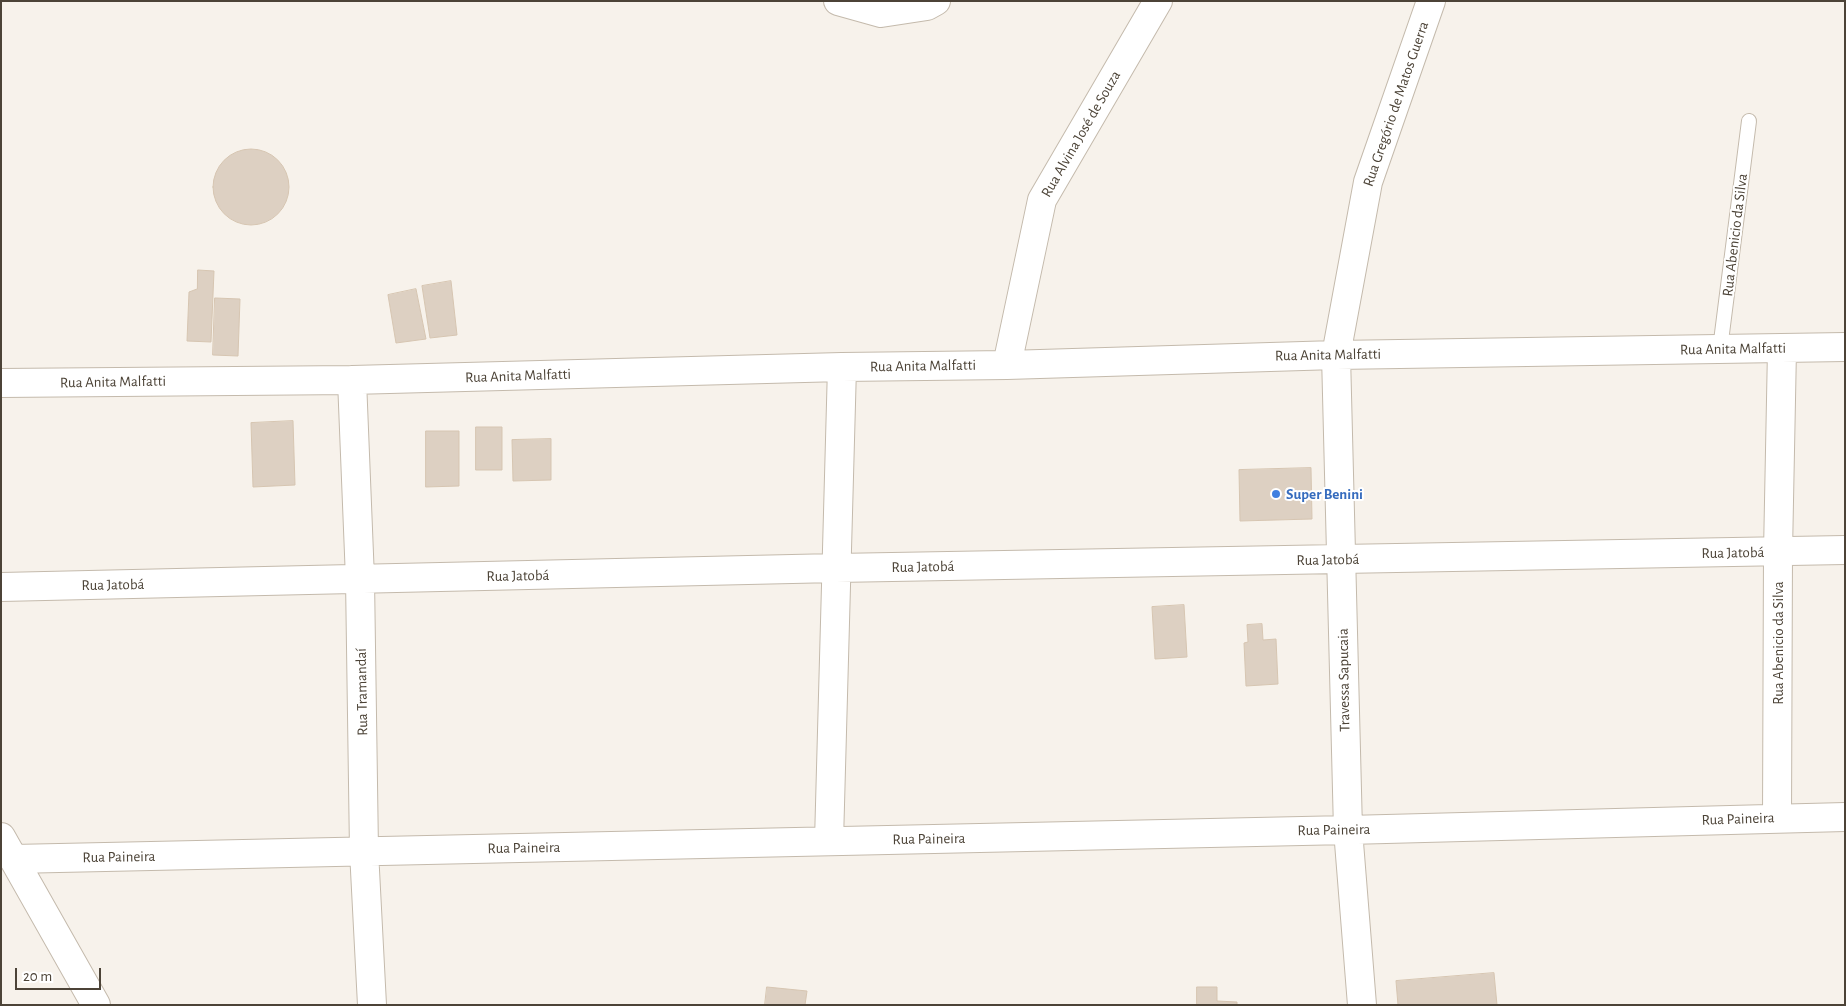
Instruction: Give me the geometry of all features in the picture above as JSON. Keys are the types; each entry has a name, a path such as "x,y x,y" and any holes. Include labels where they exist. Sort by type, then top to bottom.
{"street":[{"path":"838,1 880,13 927,6 936,1"},
{"name":"Rua Alvina José de Souza","path":"1007,364 1042,200 1158,1"},
{"name":"Rua Gregório de Matos Guerra","path":"1336,355 1368,182 1431,1"},
{"name":"Rua Anita Malfatti","path":"1,383 352,380 1336,355 1845,347"},
{"name":"Rua Abenicio da Silva","path":"1777,818 1778,552 1782,349"},
{"name":"Travessa Sapucaia","path":"1336,355 1348,830 1362,1005"},
{"path":"829,842 842,367"},
{"name":"Rua Tramandaí","path":"352,380 360,579 364,851 372,1005"},
{"name":"Rua Jatobá","path":"1,587 836,568 1845,550"},
{"name":"Rua Paineira","path":"7,848 364,851 829,842 1845,817"},
{"path":"7,848 96,1005"}],"lane":[{"name":"Rua Abenicio da Silva","path":"1720,349 1749,121"}],"building":[{"path":"244,149 258,149 272,155 283,166 289,180 286,202 278,214 258,225 244,225 230,219 219,208 213,194 213,180 219,166 230,155"},
{"path":"198,270 214,271 211,342 187,341 189,292 197,289"},
{"path":"451,281 457,335 430,338 422,286"},
{"path":"416,289 426,339 396,343 388,295"},
{"path":"215,298 240,299 238,356 213,355"},
{"path":"293,421 295,485 253,487 251,423"},
{"path":"476,427 502,427 502,470 476,470"},
{"path":"426,431 459,431 459,486 426,487"},
{"path":"551,439 551,480 513,481 512,440"},
{"name":"Super Benini","path":"1311,468 1312,519 1240,521 1239,470"},
{"path":"1184,605 1187,657 1155,659 1152,607"},
{"path":"1262,624 1263,640 1276,639 1278,684 1246,686 1244,643 1248,642 1247,625"},
{"path":"1494,973 1497,1005 1398,1005 1396,981"},
{"path":"767,987 807,991 805,1005 765,1005"},
{"path":"1197,987 1217,987 1217,1001 1237,1002 1237,1005 1197,1005"}],"place":[{"name":"Super Benini","path":"1276,494"}]}
